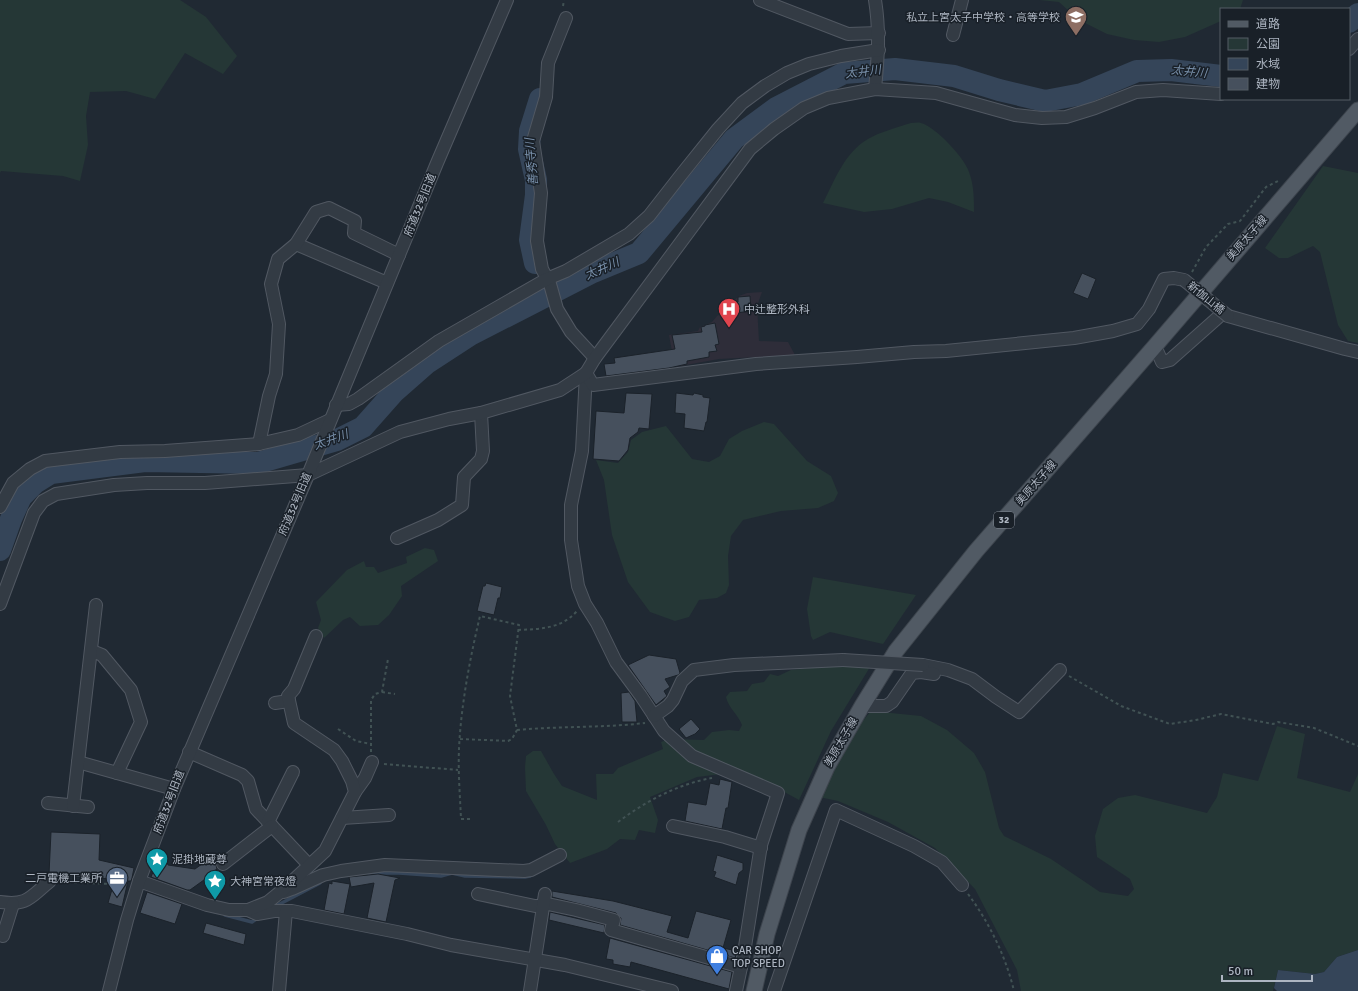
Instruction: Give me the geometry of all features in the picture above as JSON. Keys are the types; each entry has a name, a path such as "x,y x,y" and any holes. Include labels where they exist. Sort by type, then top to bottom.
{"main road":[{"name":"美原太子線","path":"754,991 767,934 799,830 827,767 896,651 972,557 1358,110"}],"street":[{"name":"府道32号旧道","path":"109,991 137,887 174,789 308,475 506,0"},
{"path":"760,0 848,34 879,33"},
{"path":"875,0 879,33 879,51 875,86"},
{"path":"953,35 962,0"},
{"path":"566,18 548,63 546,97 533,141 541,193 537,241 542,269 557,309 571,332 595,358"},
{"path":"1350,48 1358,39"},
{"path":"336,406 349,404 358,399 439,341 548,282 629,234 649,216 710,138 742,104 765,86 787,73 809,64 841,56 879,51"},
{"path":"0,604 6,572 34,513 43,501 56,494 114,485 147,483 205,483 308,475 400,432 449,419 480,413 560,390 586,373 595,358 750,149 774,129 804,108 828,98 875,86 936,93 1015,115 1042,118 1066,116 1095,108 1136,92 1163,90 1220,94"},
{"path":"259,444 269,396 276,374 279,324 270,284 278,259 296,244 316,212 329,208 355,221 354,233 399,255"},
{"path":"296,244 387,283"},
{"name":"新伽山橋","path":"586,373 593,385 756,364 946,351 1074,338 1113,331 1137,324 1149,309 1164,279 1174,278 1184,280 1225,314"},
{"path":"1155,346 1162,362 1170,360 1225,314 1345,350 1358,352"},
{"path":"586,373 582,450 572,505 571,540 578,586 585,604 597,623 616,662 664,731 692,756 778,793 761,848 736,991"},
{"path":"397,538 438,520 462,505 464,477 480,459 483,451 480,413"},
{"path":"0,507 13,483 30,469 45,461 120,452 259,444 298,435 329,424"},
{"path":"73,806 96,606"},
{"path":"316,636 294,689 288,696 294,723 334,750 349,774 354,792"},
{"path":"92,651 102,655 131,690 141,722 117,773"},
{"path":"654,716 668,706 673,700 682,681 694,670 734,666 843,660 923,665 948,670 972,679 1019,712 1060,670"},
{"path":"862,706 886,706 892,702 912,673 921,672 957,679 961,675"},
{"path":"274,703 289,701"},
{"path":"189,752 242,775 248,781 256,809 310,866"},
{"path":"78,762 174,789"},
{"path":"137,887 230,910 248,910 268,902 310,866 325,850 354,792 365,778 372,762"},
{"path":"223,864 270,824 288,775"},
{"path":"48,803 88,807"},
{"path":"774,991 836,810 914,846 942,862 962,885"},
{"path":"342,818 389,815"},
{"path":"673,826 725,837 761,848"},
{"path":"279,893 292,889 323,875 385,865 524,872 560,855"},
{"path":"0,902 13,904 22,903 50,881"},
{"path":"478,894 535,906 543,901 614,920 611,930 741,967"},
{"path":"530,991 543,901"},
{"path":"3,936 13,904"},
{"path":"248,910 257,914 274,911 286,911 407,934 605,974 672,991"},
{"path":"278,991 286,911"}],"path":[{"path":"518,630 549,628 564,623 570,620 585,604"},
{"path":"460,739 508,741 512,739 517,730 510,696 519,625 480,616 470,662 460,739 458,770 461,819 471,819"},
{"path":"382,692 388,659"},
{"path":"1060,670 1121,706 1170,724 1222,714 1273,724 1278,722 1314,728 1358,746"},
{"path":"395,694 382,692 375,694 371,700 372,762 458,770"},
{"path":"517,730 645,723 654,716"},
{"path":"338,729 356,741 371,744"},
{"path":"618,822 653,799 689,783 731,773"},
{"path":"50,881 111,884 137,887"},
{"path":"962,885 978,908 1002,954 1014,991"}],"shaded area":[{"name":"中辻整形外科","path":"762,292 757,306 759,341 788,342 795,355 719,359 675,367 669,335 698,331 700,327 712,322 717,316 729,309 732,302 739,296 747,293"}],"green space":[{"path":"0,0 180,0 206,17 237,56 223,74 185,53 155,99 126,91 90,92 86,116 88,145 80,181 63,176 1,171 0,173"},
{"path":"1039,0 1243,0 1240,8 1220,8 1220,21 1185,37 1159,42 1134,40 1107,34 1079,20 1059,2"},
{"path":"911,123 921,123 935,131 950,145 963,161 968,169 972,184 974,212 948,202 929,198 892,209 864,212 823,203 846,159 860,145 878,134"},
{"path":"1323,166 1358,173 1358,343 1348,341 1338,325 1320,252 1313,246 1288,258 1279,258 1265,248"},
{"path":"764,422 774,424 807,461 831,476 838,493 834,501 818,508 781,511 743,520 731,536 728,556 729,585 726,593 717,598 699,600 689,617 675,621 650,612 628,582 612,535 604,480 596,460 618,463 628,452 631,440 642,432 666,426 692,459 709,462 720,456 729,439 742,431"},
{"path":"425,548 434,550 438,561 401,586 402,596 389,615 378,625 360,626 350,617 343,620 324,638 318,628 321,620 316,602 347,570 364,561 366,567 374,567 378,573 407,563 406,557"},
{"path":"813,577 916,595 883,644 830,632 813,640 811,636 807,609"},
{"path":"819,667 870,667 831,731 799,800 777,788 722,774 697,777 650,797 658,820 655,833 639,830 635,840 620,839 607,849 570,863 555,844 546,825 526,791 526,756 533,751 541,751 562,786 597,800 596,774 613,774 618,768 663,749 661,742 669,739 704,740 712,732 729,730 739,731 742,725 729,705 726,697 730,692 747,691 752,684 764,682 770,674 778,676 791,670"},
{"path":"871,711 921,716 947,730 974,753 985,772 999,828 1004,836 1051,859 1100,892 1128,896 1134,889 1130,879 1097,857 1095,836 1103,809 1118,798 1135,795 1207,813 1217,797 1223,773 1258,781 1277,726 1305,734 1297,778 1350,792 1358,774 1358,950 1337,957 1324,972 1315,974 1278,970 1273,991 1021,991 1017,970 975,889 935,848 888,822 838,801 819,797 847,740"}],"water":[{"path":"1358,950 1358,991 1277,991 1274,988 1278,970 1315,974 1324,972 1337,957"}],"building":[{"path":"1082,273 1096,279 1088,299 1073,293"},
{"path":"750,296 751,311 728,314 732,303 738,302 738,297"},
{"path":"715,323 719,344 715,345 717,351 709,352 709,357 687,361 687,364 669,368 606,376 604,364 615,363 614,358 675,349 672,335 702,332 701,327"},
{"path":"626,393 652,394 649,429 639,428 638,432 630,438 628,450 619,461 593,459 596,411 624,413"},
{"path":"676,393 693,395 694,393 710,398 707,422 704,431 684,428 685,414 675,413"},
{"path":"486,583 502,587 494,615 477,611 483,586 485,586"},
{"path":"649,655 676,659 680,673 665,679 670,687 664,691 667,696 656,705 628,665"},
{"path":"629,692 635,701 637,722 622,722 621,693"},
{"path":"691,719 700,729 695,734 686,738 679,729"},
{"path":"720,779 732,782 728,808 726,808 722,829 685,821 688,802 706,805 710,783 719,785"},
{"path":"51,832 100,834 99,860 134,868 131,881 128,881 122,907 108,903 115,879 55,876 49,874"},
{"path":"158,853 165,856 168,865 195,869 206,861 205,860 213,853 217,859 217,869 190,890 187,890 151,877"},
{"path":"717,855 743,863 743,870 739,873 736,885 714,877 716,872 713,871"},
{"path":"378,874 400,878 395,880 386,922 367,918 374,883 351,887 349,877"},
{"path":"332,881 350,884 344,914 324,910 329,883 332,884"},
{"path":"552,891 613,901 672,916 667,932 688,938 696,911 731,920 723,948 737,951 735,958 620,925 621,918 616,913 552,897"},
{"path":"147,892 182,904 175,924 140,913"},
{"path":"550,912 605,925 604,933 549,920"},
{"path":"206,923 246,934 244,945 203,933"},
{"path":"610,938 732,972 729,989 631,962 630,967 613,964 613,960 606,959"}],"waterway":[{"name":"太井川","path":"1350,21 1358,14"},
{"name":"太井川","path":"0,550 21,497 35,483 51,473 145,461 258,463 337,440 363,427 394,392 427,363 470,335 593,272 639,253 734,139 776,108 844,73 895,69 954,76 999,90 1045,101 1082,94 1137,71 1171,70 1220,76"},
{"name":"善秀寺川","path":"535,263 530,240 536,195 536,180 529,149 530,131 540,99"},
{"path":"369,873 399,873 441,876 452,873 465,876 530,876"},
{"path":"274,907 320,883"},
{"path":"225,915 252,922 259,917"}],"place":[{"name":"私立上宮太子中学校・高等学校","path":"1076,36"},
{"name":"中辻整形外科","path":"729,328"},
{"name":"泥掛地蔵尊","path":"157,878"},
{"name":"二戸電機工業所","path":"117,898"},
{"name":"大神宮常夜燈","path":"215,900"},
{"name":"CAR SHOP TOP SPEED","path":"717,976"}]}
